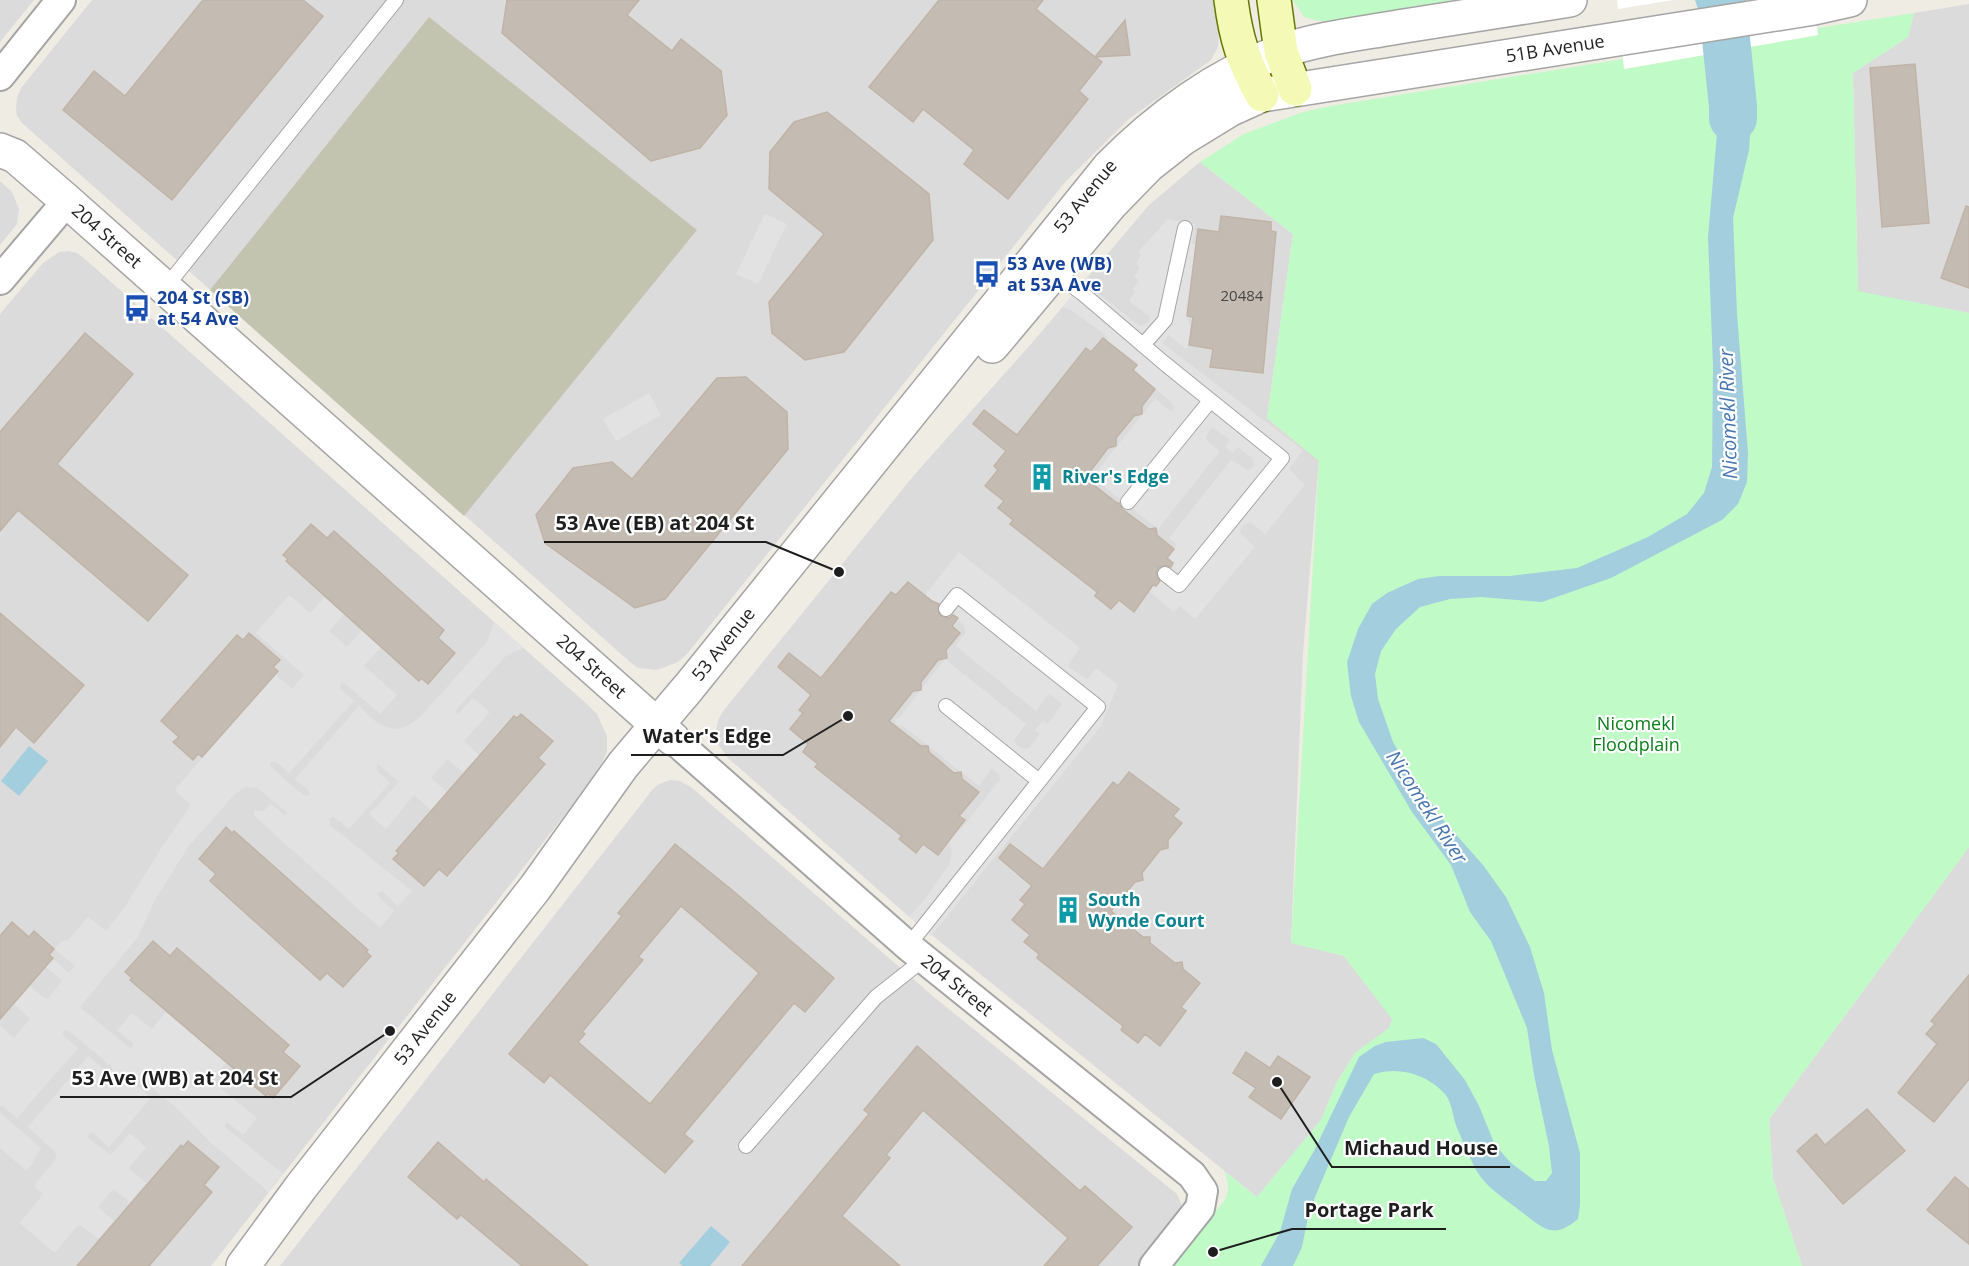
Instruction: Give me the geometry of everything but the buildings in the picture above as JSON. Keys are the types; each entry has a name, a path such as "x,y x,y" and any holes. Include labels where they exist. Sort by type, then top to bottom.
{"main road":[{"path":"1231,0 1235,32 1246,67 1262,95"},
{"path":"1274,0 1281,52 1295,89"}],"street":[{"path":"0,76 61,0"},
{"path":"1246,67 1281,52 1323,40 1570,0"},
{"name":"51B Avenue","path":"1262,95 1814,8 1850,0"},
{"name":"53 Avenue","path":"243,1266 301,1187 535,888 623,765 665,732 942,404 1044,266 1109,167 1137,138 1164,116 1246,67"},
{"name":"53 Avenue","path":"1044,266 1149,165 1182,139 1231,109 1262,95"},
{"name":"204 Street","path":"5,147 916,952 1192,1175 1203,1191 1200,1208 1154,1266"},
{"path":"0,280 67,201"},
{"name":"53 Avenue","path":"535,888 644,775 665,732"}],"lane":[{"path":"164,289 396,0"},
{"path":"1143,345 1165,320 1185,228"},
{"path":"1044,266 1082,293 1210,401 1282,458 1179,585 1165,574"},
{"path":"1128,502 1210,401"},
{"path":"746,1146 916,952 1039,781 1098,707 957,595 946,609"},
{"path":"946,706 1039,781"}],"shaded area":[{"path":"0,0 34,0 0,42"},
{"path":"92,0 1216,0 1219,31 1218,47 1211,60 1129,119 1066,181 687,654 678,662 657,670 638,668 630,662 22,123 17,116 16,109 21,88"},
{"path":"1969,4 1969,313 1858,292 1853,73 1908,37 1914,13"},
{"path":"429,17 697,230 464,516 210,290"},
{"path":"1200,162 1293,234 1267,418 1319,460 1303,653 1291,942 1344,956 1393,1019 1390,1028 1355,1053 1337,1082 1321,1120 1257,1197 907,915 728,758 718,744 716,730 724,710 915,474 1031,344 1149,205"},
{"path":"0,181 12,192 19,209 17,224 0,245"},
{"path":"765,214 787,224 758,284 736,274"},
{"path":"1168,219 1195,224 1192,244 1196,245 1187,316 1191,331 1189,345 1186,349 1168,335 1162,343 1303,450 1289,469 1305,485 1265,534 1251,523 1244,524 1240,531 1241,534 1255,547 1195,619 1179,606 1174,612 1149,591 1153,585 1156,586 1173,564 1167,558 1177,545 1169,538 1231,460 1248,470 1253,467 1254,462 1238,447 1233,453 1225,447 1230,440 1212,427 1206,437 1208,442 1220,451 1158,529 1096,480 1091,480 1091,473 1096,472 1155,399 1172,412 1174,407 1133,370 1138,363 1107,341 1103,333 1071,310 1063,307 1088,276 1093,289 1140,326 1149,322 1150,317 1129,301 1139,280 1134,277 1140,268 1136,264 1141,254 1138,252"},
{"path":"59,252 77,253 85,259 589,706 597,714 607,736 607,752 596,775 211,1266 0,1266 0,314 43,263"},
{"path":"649,393 661,415 616,441 603,419"},
{"path":"959,552 1080,648 1068,665 1070,668 1087,679 1096,668 1118,685 1101,726 931,936 909,917 950,863 952,852 949,841 967,822 1000,779 992,768 979,786 903,726 896,724 895,719 899,718 945,659 1026,724 1013,741 1021,748 1030,747 1040,734 1035,730 1043,720 1048,724 1062,704 1049,694 1036,711 956,646 965,633 965,626 925,595"},
{"path":"289,595 310,613 325,597 344,614 329,631 347,647 362,630 381,647 364,666 397,695 380,714 341,683 340,689 354,701 289,773 275,761 270,763 270,766 307,796 310,794 308,790 295,779 359,706 376,722 386,727 397,729 409,725 420,717 487,642 494,622 524,648 507,655 456,710 457,714 459,713 473,698 490,712 464,741 480,756 465,774 448,759 431,778 449,794 433,812 414,795 386,829 369,814 399,782 378,764 376,770 390,783 349,829 334,817 329,819 330,825 412,891 398,906 383,892 379,892 378,896 394,911 380,928 254,816 254,811 263,811 271,804 283,814 286,815 287,812 257,788 246,787 235,794 188,847 155,900 138,937 80,1007 130,1048 133,1043 117,1030 132,1013 152,1029 166,1012 226,1063 212,1081 257,1118 243,1135 227,1122 224,1126 283,1174 268,1193 211,1143 179,1110 140,1078 136,1085 151,1098 109,1147 92,1132 87,1137 111,1155 130,1133 146,1147 129,1168 146,1183 130,1202 113,1189 98,1207 114,1221 98,1239 81,1225 76,1227 55,1253 20,1223 43,1194 34,1186 57,1154 28,1127 88,1056 107,1072 112,1070 112,1067 68,1030 64,1030 63,1035 78,1048 17,1118 0,1106 0,1026 14,1038 30,1019 14,1004 30,986 47,1000 62,981 46,967 53,959 69,973 75,966 55,949 62,941 68,940 88,917 106,931 125,907 191,805 175,790 197,764 276,675 292,689 304,675 256,633"},
{"path":"670,780 680,781 692,788 934,997 1177,1194 1181,1203 1178,1218 1138,1266 280,1266 653,789"},
{"path":"1969,847 1969,1266 1802,1266 1773,1179 1769,1119"},
{"path":"0,1112 41,1148 26,1171 0,1148"}],"green space":[{"path":"1293,0 1453,0 1319,21 1304,17"},
{"name":"Nicomekl Floodplain","path":"1914,13 1908,37 1853,73 1858,291 1969,313 1969,847 1769,1119 1773,1179 1802,1266 1171,1266 1224,1201 1228,1186 1224,1171 1257,1197 1321,1120 1337,1082 1355,1053 1389,1028 1392,1019 1344,956 1291,943 1319,461 1267,418 1293,234 1200,162 1244,134 1303,112 1331,106 1623,59 1625,69 1818,35 1818,28"}],"water":[{"path":"1695,0 1742,0 1742,2 1698,9"},
{"path":"1743,48 1752,109 1749,150 1733,218 1737,314 1748,453 1747,482 1738,504 1722,520 1611,578 1542,602 1481,597 1450,599 1420,607 1396,629 1381,651 1375,674 1378,699 1393,742 1412,776 1444,821 1483,865 1506,897 1530,947 1544,993 1552,1050 1580,1153 1578,1219 1557,1230 1546,1229 1534,1221 1484,1181 1472,1163 1447,1097 1438,1087 1412,1074 1383,1072 1374,1074 1349,1117 1309,1212 1302,1247 1293,1266 1261,1266 1280,1232 1292,1189 1314,1151 1359,1057 1375,1046 1386,1042 1423,1038 1436,1044 1465,1080 1479,1106 1495,1145 1511,1163 1535,1181 1546,1181 1552,1173 1527,1028 1491,941 1470,912 1451,865 1412,812 1359,722 1351,696 1347,662 1358,629 1372,604 1387,593 1418,579 1439,576 1510,576 1577,568 1648,537 1687,514 1704,493 1712,467 1713,366 1708,237 1717,134 1712,54"},
{"path":"29,746 48,761 19,796 1,781"},
{"path":"711,1226 730,1242 710,1266 683,1266 679,1263"}],"pier":[{"path":"1617,0 1673,0 1618,9"},
{"path":"1755,0 1813,0 1818,35 1624,69 1619,21"}],"waterway":[{"name":"Nicomekl River","path":"1722,0 1733,118"}],"place":[{"name":"53 Ave (WB) at 53A Ave","path":"987,274"},
{"name":"204 St (SB) at 54 Ave","path":"137,308"},
{"name":"River's Edge","path":"1042,477"},
{"name":"53 Ave (EB) at 204 St","path":"839,572"},
{"name":"Water's Edge","path":"848,716"},
{"name":"South Wynde Court","path":"1068,910"},
{"name":"53 Ave (WB) at 204 St","path":"390,1031"},
{"name":"Michaud House","path":"1277,1082"},
{"name":"Portage Park","path":"1213,1252"}]}
